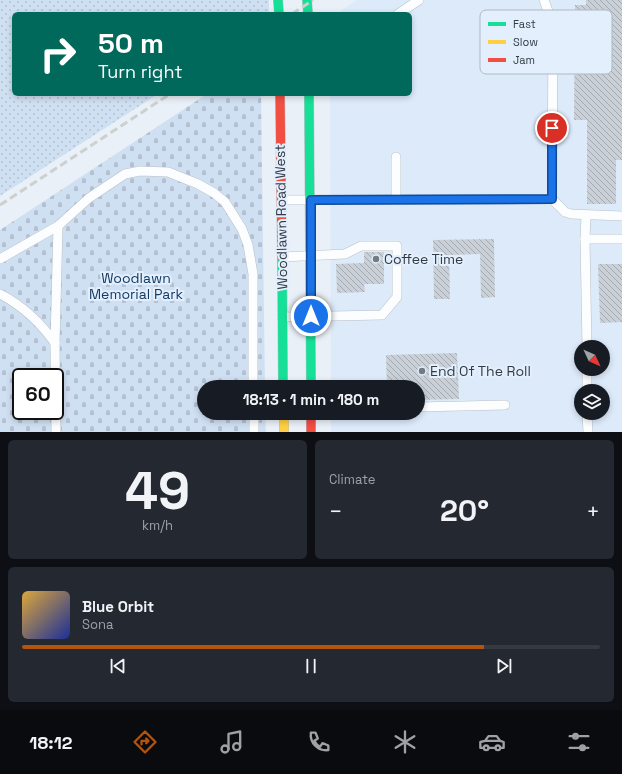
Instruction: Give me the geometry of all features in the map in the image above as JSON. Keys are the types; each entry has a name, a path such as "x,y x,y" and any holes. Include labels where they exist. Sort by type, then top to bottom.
{"main road":[{"path":"278,0 279,12"},
{"path":"307,0 308,12"},
{"name":"Woodlawn Road West","path":"280,96 283,380"},
{"name":"Woodlawn Road West","path":"309,96 311,200 311,380"},
{"path":"284,420 284,432"},
{"path":"311,420 312,432"}],"lane":[{"path":"401,12 419,0"},
{"path":"544,0 548,10"},
{"path":"553,74 552,199 565,212 586,216 622,216"},
{"path":"396,157 396,200"},
{"path":"0,259 58,226 71,213 95,194 125,174 140,171 168,172 182,177 214,193 225,202 242,229 250,252 252,274 253,380"},
{"path":"281,200 552,199"},
{"path":"586,216 586,340"},
{"path":"56,432 55,343 58,226"},
{"path":"585,239 622,239"},
{"path":"282,257 345,254 361,246 398,246 397,297 382,315 282,317"},
{"path":"0,294 29,312 55,343"},
{"path":"425,407 505,405"},
{"path":"254,420 254,432"},
{"path":"587,420 588,432"}],"shaded area":[{"path":"357,0 622,0 622,432 331,432 331,420 425,420 425,380 331,380 330,96 412,96 412,12 339,12"}],"green space":[{"path":"0,0 269,0 269,12 12,12 12,96 155,96 0,196"},
{"name":"Woodlawn Memorial Park","path":"204,96 261,96 265,380 197,380 197,420 265,420 266,432 0,432 0,230"}],"building":[{"path":"586,0 622,0 622,160 616,160 616,204 587,204 587,120 574,120 574,74 612,74 612,10 575,10 575,5 586,5"},
{"path":"494,239 495,297 481,298 480,254 449,255 450,299 434,299 433,240"},
{"path":"364,252 384,252 384,284 364,284 365,292 337,293 336,264 364,263"},
{"path":"598,264 622,264 622,322 600,323"},
{"name":"End Of The Roll","path":"457,353 459,399 425,400 425,380 387,380 386,355"}],"railway":[{"path":"295,12 313,0"},
{"path":"0,205 167,96"}],"traffic: fast":[{"path":"278,0 279,12"},
{"path":"307,0 308,12"},
{"path":"309,96 311,380"},
{"path":"282,257 283,380"}],"traffic: slow":[{"path":"284,420 284,432"}],"traffic: jam":[{"path":"280,96 282,257"},
{"path":"311,420 311,432"}],"place":[{"name":"Coffee Time","path":"376,259"},
{"name":"End Of The Roll","path":"422,371"}],"route":[{"path":"311,316 311,200 552,199 552,128"}]}
